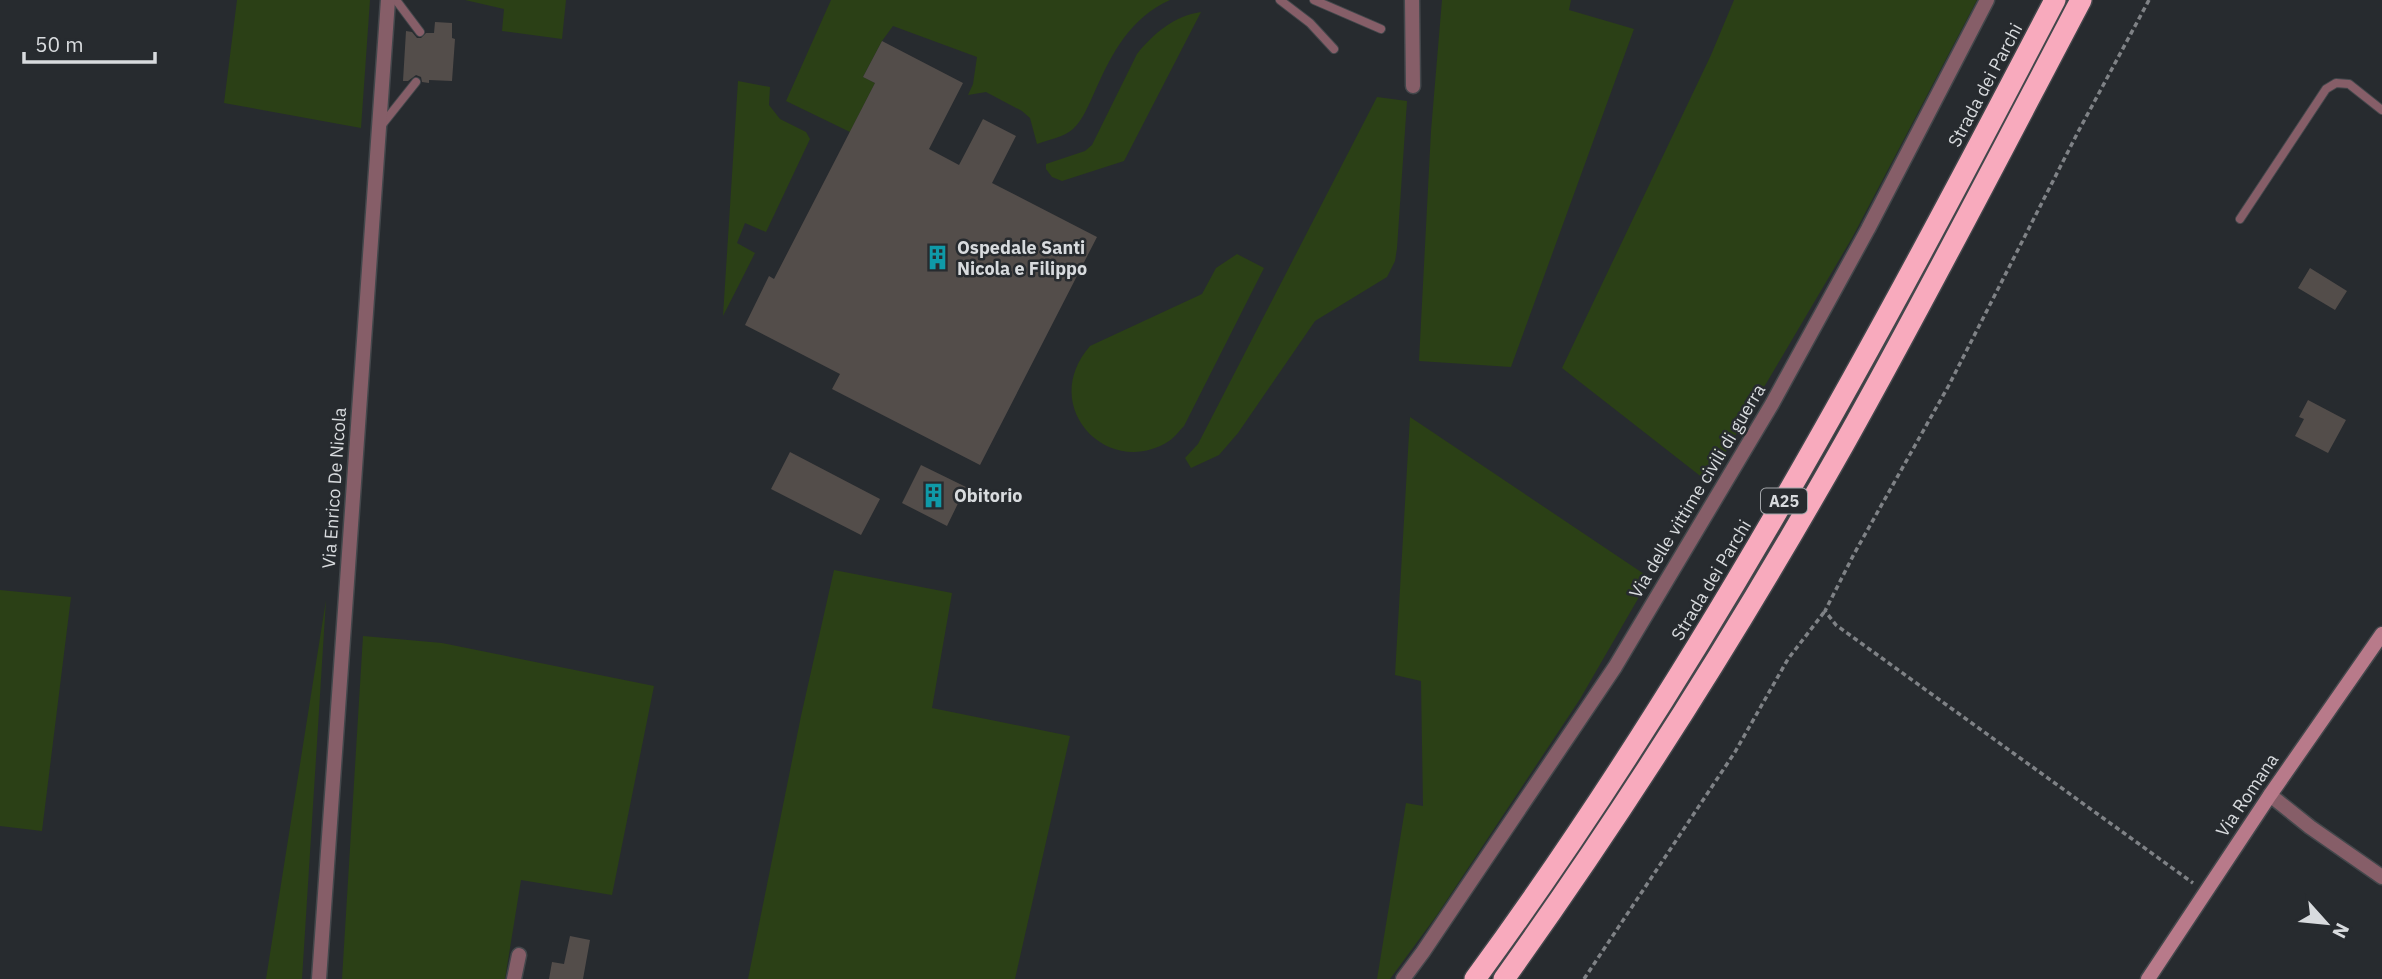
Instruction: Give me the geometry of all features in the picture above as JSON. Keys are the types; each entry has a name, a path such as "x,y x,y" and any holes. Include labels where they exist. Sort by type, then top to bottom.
{"highway":[{"name":"Strada dei Parchi","path":"1475,979 1602,797 1732,590 1887,317 2055,0"},
{"name":"A25","path":"1504,979 1639,783 1796,528 1916,312 2081,0"}],"main road":[{"name":"Via Romana","path":"2148,979 2270,795 2382,634"}],"street":[{"name":"Via Enrico De Nicola","path":"318,979 387,0"},
{"path":"1412,0 1410,18 1413,86"},
{"name":"Via delle vittime civili di guerra","path":"1403,979 1615,667 1772,404 1987,0"},
{"path":"2270,795 2310,827 2382,877"},
{"path":"514,979 519,955"}],"lane":[{"path":"396,0 420,32"},
{"path":"1280,0 1310,23 1334,49"},
{"path":"1314,0 1381,29"},
{"path":"379,128 416,82"},
{"path":"2240,219 2326,89 2336,83 2349,84 2382,110"}],"path":[{"path":"1584,979 1735,752 1788,659 1825,611 1854,554 1949,386 2053,180 2150,0"},
{"path":"1825,611 1836,625 2205,892"}],"green space":[{"path":"237,0 370,0 361,128 224,103"},
{"path":"465,0 566,0 562,39 502,31 504,9"},
{"path":"831,0 1170,0 1144,16 1124,38 1108,63 1086,112 1077,125 1065,134 1037,144 1030,118 1022,111 986,92 968,95 973,84 977,57 893,26 863,77 875,83 850,132 786,101"},
{"path":"1442,0 1571,0 1569,10 1634,29 1511,367 1419,361 1431,131"},
{"path":"1734,0 1977,0 1852,238 1708,482 1562,368 1711,55"},
{"path":"1201,12 1124,161 1062,181 1052,177 1046,164 1085,151 1092,145 1137,54 1144,46 1173,22"},
{"path":"738,81 770,87 769,105 780,119 806,132 810,139 766,232 745,223 737,243 755,253 723,316"},
{"path":"1377,97 1407,101 1397,248 1395,261 1387,277 1315,321 1238,433 1219,455 1191,468 1185,458 1198,444"},
{"path":"1237,254 1264,268 1184,426 1169,441 1146,451 1124,451 1104,444 1087,431 1076,413 1072,392 1076,369 1090,346 1202,294 1216,268"},
{"path":"1410,417 1650,578 1580,699 1437,915 1390,979 1377,979 1406,803 1423,806 1421,681 1395,675"},
{"path":"834,570 952,593 932,708 1070,736 1015,979 748,979 801,716"},
{"path":"0,590 71,597 42,831 0,826"},
{"path":"326,600 302,979 266,979"},
{"path":"363,636 442,643 654,686 612,895 521,880 505,979 342,979"}],"building":[{"path":"435,22 452,23 452,38 455,39 452,81 422,82 421,77 416,75 403,81 406,31 421,38 426,33 434,33"},
{"name":"Ospedale Santi Nicola e Filippo","path":"882,41 963,83 929,149 959,165 983,119 1016,136 992,183 1097,237 980,465 832,389 840,374 745,325 769,276 774,279 875,83 863,77"},
{"path":"2310,268 2347,291 2335,310 2298,288"},
{"path":"2308,400 2346,420 2328,453 2295,436 2304,419 2299,417"},
{"path":"790,452 880,499 861,535 771,489"},
{"name":"Obitorio","path":"921,465 966,487 947,526 902,503"},
{"path":"570,936 590,940 583,979 549,979 552,962 564,964"}],"place":[{"name":"Ospedale Santi Nicola e Filippo","path":"937,257"},
{"name":"Obitorio","path":"934,495"}]}
